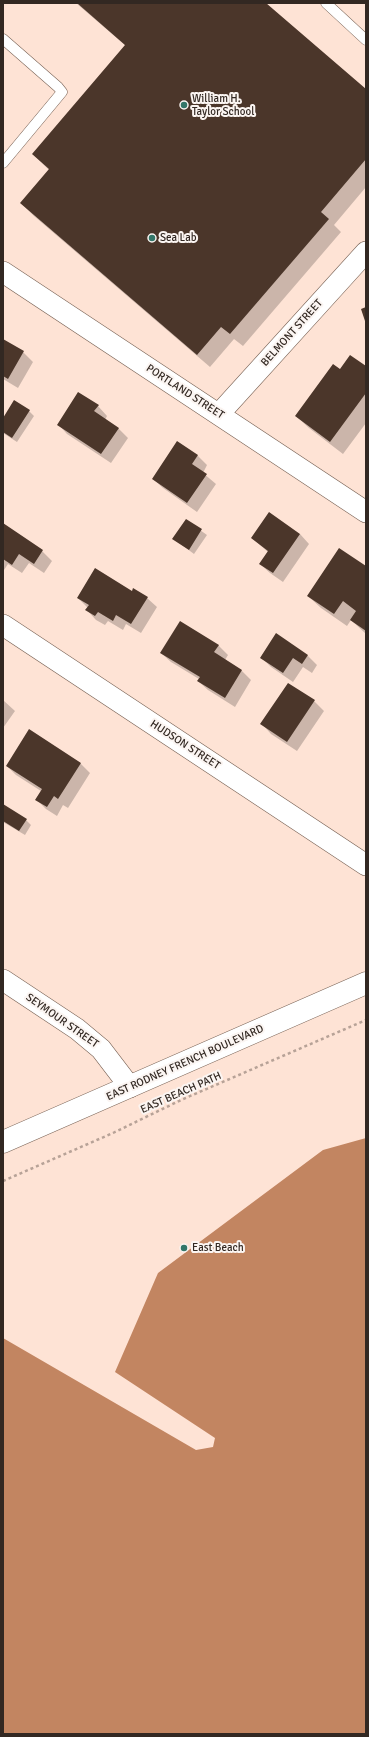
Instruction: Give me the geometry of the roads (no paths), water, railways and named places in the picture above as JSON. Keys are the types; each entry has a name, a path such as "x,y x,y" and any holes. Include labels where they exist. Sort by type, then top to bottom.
{"main road":[{"name":"EAST RODNEY FRENCH BOULEVARD","path":"3,1142 366,983"}],"street":[{"name":"BELMONT STREET","path":"219,414 366,252"},
{"name":"PORTLAND STREET","path":"3,272 366,512"},
{"name":"HUDSON STREET","path":"3,625 366,865"},
{"name":"SEYMOUR STREET","path":"3,980 77,1029 95,1044 110,1060 130,1087"}],"lane":[{"path":"326,3 366,40"},
{"path":"3,39 62,92 3,163"}],"place":[{"name":"William H. Taylor School","path":"184,105"},
{"name":"Sea Lab","path":"152,238"},
{"name":"East Beach","path":"184,1248"}]}
